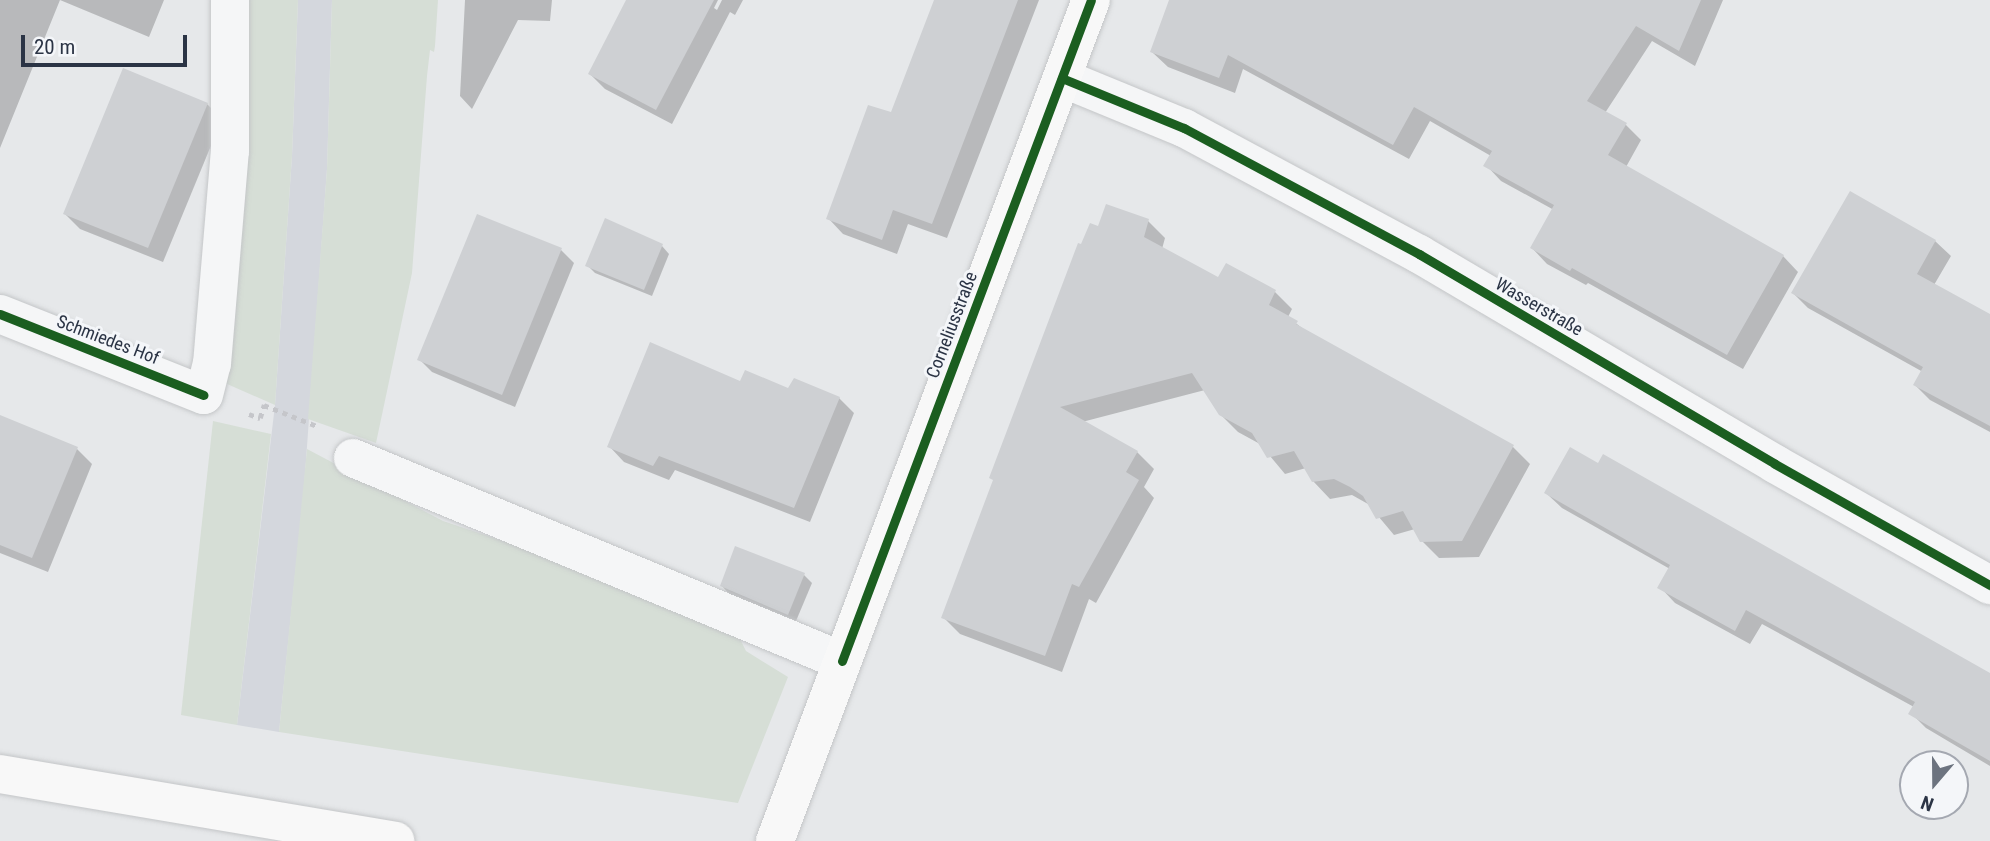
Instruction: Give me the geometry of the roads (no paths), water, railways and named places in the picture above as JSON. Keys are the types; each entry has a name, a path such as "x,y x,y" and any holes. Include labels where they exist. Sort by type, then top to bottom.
{"main road":[{"name":"Corneliusstraße","path":"775,841 1091,0"},
{"path":"0,774 395,841"}],"street":[{"name":"Schmiedes Hof","path":"0,314 204,395 212,364 230,151 230,0"},
{"name":"Wasserstraße","path":"1062,78 1184,128 1419,254 1776,464 1990,585"},
{"path":"353,458 842,662"}]}
